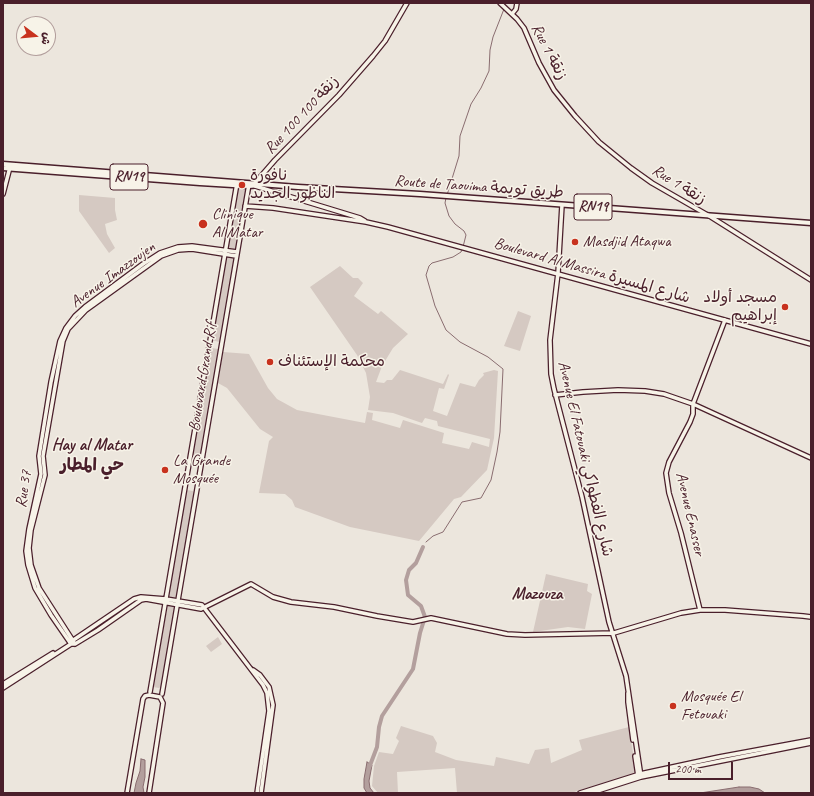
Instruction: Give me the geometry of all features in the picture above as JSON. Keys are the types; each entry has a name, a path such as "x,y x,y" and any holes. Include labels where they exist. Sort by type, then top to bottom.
{"main road":[{"name":"RN19","path":"3,164 11,166 249,184"},
{"name":"RN19","path":"3,168 11,166"},
{"name":"Route de Taouima طريق تويمة","path":"249,184 443,196 811,223"}],"street":[{"name":"Rue 100 زنقة 100","path":"255,185 290,145 340,95 368,62 385,41 407,3"},
{"path":"512,14 516,9 517,3"},
{"name":"Rue زنقة 1","path":"502,4 524,28 542,69 556,92 574,116 611,153"},
{"name":"Rue 1 زنقة","path":"611,153 639,175 811,280"},
{"path":"3,194 11,166"},
{"name":"Boulevard Grand Rif","path":"150,692 237,184"},
{"name":"Boulevard Grand Rif","path":"162,694 249,184"},
{"name":"Boulevard Al Massira شارع المسيرة","path":"255,185 360,218 366,222"},
{"name":"Avenue El Fatouaki شارع الفطواكي","path":"562,205 558,273 550,340 551,374 555,395 582,498 612,634 626,676 639,776"},
{"name":"Boulevard Al Massira شارع المسيرة","path":"245,206 273,208 366,222 558,273 811,344"},
{"name":"Avenue Imazzoujen","path":"67,329 91,307 161,256 170,252 185,249 226,252"},
{"path":"226,252 237,254"},
{"name":"Avenue Enasser","path":"700,610 681,533 669,493 666,475 667,467 690,422 693,404 725,320"},
{"name":"Rue 37","path":"67,329 57,368 43,456 45,474 31,530 29,548 31,565 39,588 72,643"},
{"path":"555,395 608,390 637,390 664,394 693,404 811,458"},
{"path":"204,608 251,584 266,594 285,601 334,607 413,622 427,618 437,618 507,634 550,636 612,634 682,613 700,610 725,610 811,617"},
{"path":"3,688 137,598 145,596 202,605 256,673 266,689 269,705 257,793"},
{"path":"3,684 72,643"},
{"path":"256,673 260,675 269,687 273,705 261,793"},
{"path":"127,793 142,701 145,696 149,695 160,697 163,703 149,793"},
{"path":"580,793 639,776 719,757 811,740"},
{"path":"591,793 639,776 811,743"}],"shaded area":[{"path":"239,187 247,188 235,249 228,247"},
{"path":"79,195 115,198 117,220 105,224 107,234 115,248 109,253 79,211"},
{"path":"227,256 235,257 221,341 219,342 212,340"},
{"path":"340,266 353,278 358,278 363,283 354,296 378,314 381,311 408,334 393,348 382,366 376,382 384,383 387,380 392,380 400,370 443,384 448,374 449,375 444,389 439,388 433,411 447,416 460,383 475,387 484,375 483,373 494,370 498,371 494,438 487,470 461,497 454,499 419,541 350,527 295,507 292,500 285,494 259,493 269,441 273,437 260,429 227,388 218,383 223,352 249,354 268,388 277,399 297,410 365,423 367,412 373,413 372,420 400,428 403,420 444,433 442,443 469,449 472,442 489,447 490,439 438,426 437,421 425,418 422,423 393,413 368,410 370,397 366,373 357,355 310,287"},
{"path":"518,311 531,316 520,351 504,346"},
{"path":"212,348 218,349 219,351 201,456 199,457 193,455"},
{"path":"187,490 193,491 194,493 175,598 168,596"},
{"path":"546,574 588,584 587,591 592,594 585,629 568,627 533,632"},
{"path":"168,604 174,605 175,607 161,687 159,688 153,687 153,685"},
{"path":"218,637 222,644 211,652 206,646"},
{"path":"401,726 433,736 437,743 435,752 456,760 494,766 496,757 529,764 535,750 549,748 551,763 582,750 579,740 629,727 636,773 571,793 457,793 455,768 397,772 398,793 378,793 372,786 374,766 379,752 393,754 399,741 396,738"},
{"path":"141,759 145,760 144,793 134,793 140,771"},
{"path":"367,762 372,765 369,781 370,788 374,793 367,793 364,788"},
{"path":"739,787 759,789 765,793 700,793"}],"waterway":[{"path":"447,195 459,156 460,136 471,104 489,71 490,50 493,37 504,9"},
{"path":"446,198 445,203 449,216 466,235 463,247"},
{"path":"426,542 433,536 443,532 462,502 481,498 491,480 500,432 503,369 488,357 460,342 446,330 435,306 426,275 429,266 432,263 453,257 462,250"},
{"path":"369,768 377,747 379,727 382,716 413,669 420,633 425,617 421,606 408,595 406,580 409,570 416,563 423,547"}],"place":[{"name":"نافورة الناظور الجديد","path":"242,185"},
{"name":"Clinique Al Matar","path":"203,224"},
{"name":"Masdjid Ataqwa","path":"575,242"},
{"name":"مسجد أولاد إبراهيم","path":"785,307"},
{"name":"محكمة الإستئناف","path":"270,362"},
{"name":"La Grande Mosquée","path":"165,470"},
{"name":"Mosquée El Fetouaki","path":"673,706"}],"district":[{"name":"Hay al Matar حي المطار","path":"92,456"},
{"name":"Mazouza","path":"537,595"}]}
